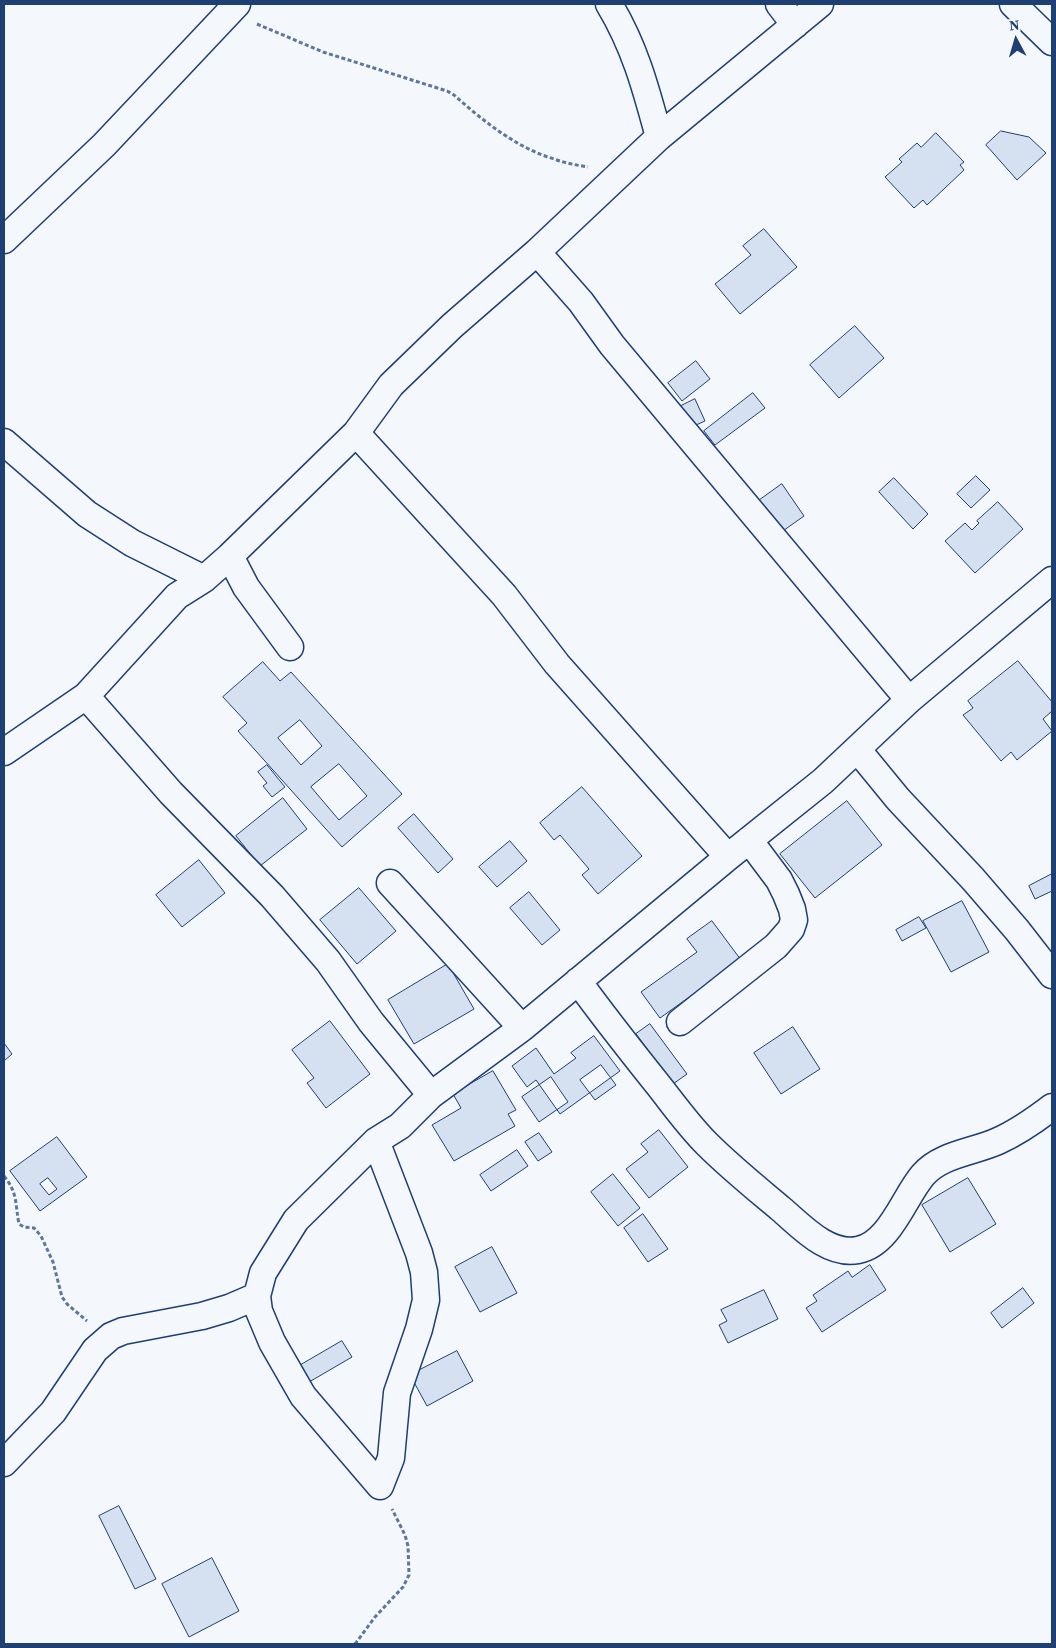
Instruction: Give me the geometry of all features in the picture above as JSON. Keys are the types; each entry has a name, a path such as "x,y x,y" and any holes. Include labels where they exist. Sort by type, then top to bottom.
{"street":[{"path":"609,4 617,17 643,77 659,137"},
{"path":"778,4 795,25"},
{"path":"4,752 86,696 177,596 204,579 230,556 356,433 391,385 452,326 537,252 659,137 820,4"},
{"path":"1014,4 1052,42"},
{"path":"4,240 104,145 232,9"},
{"path":"537,252 581,302 612,344 909,700"},
{"path":"356,433 504,595 557,664 728,857"},
{"path":"6,449 87,514 132,543 204,579"},
{"path":"230,556 246,587 290,647"},
{"path":"376,1141 419,1252 424,1272 426,1300 419,1329 397,1393 391,1458 380,1486 303,1396 272,1342 259,1311 257,1296 263,1273 296,1220 376,1141 400,1126 431,1095 522,1028 728,857 823,781 909,700 1052,580"},
{"path":"86,696 171,793 272,896 328,960 371,1022 431,1095"},
{"path":"857,749 898,799 973,879 1017,930 1052,975"},
{"path":"680,1022 776,946 791,929 794,920 786,894 779,880 749,840"},
{"path":"390,883 522,1028"},
{"path":"578,981 636,1058 707,1144 812,1235 838,1250 859,1250 882,1235 894,1221 924,1174 933,1167 946,1160 997,1142 1021,1130 1052,1107"},
{"path":"4,1463 54,1412 95,1350 111,1336 123,1331 202,1316 229,1308 257,1296"}],"path":[{"path":"232,9 281,34 323,52 447,91 495,128 532,151 554,159 620,173"},
{"path":"4,1176 13,1189 19,1224 24,1227 34,1228 41,1236 53,1262 64,1300 87,1320 111,1336"},
{"path":"356,1644 375,1618 403,1587 410,1565 405,1535 380,1486"}],"building":[{"path":"1001,131 1029,137 1046,153 1017,180 986,145"},
{"path":"936,133 964,162 960,165 964,170 927,205 923,200 914,208 885,177 902,162 899,159 917,143 921,147"},
{"path":"764,229 797,267 740,314 715,284 751,255 743,246"},
{"path":"855,326 884,358 839,398 810,365"},
{"path":"696,361 710,379 682,401 668,383"},
{"path":"753,393 765,408 715,445 704,431"},
{"path":"695,399 705,421 687,429 677,408"},
{"path":"976,476 990,490 971,508 957,494"},
{"path":"894,478 928,514 913,529 879,492"},
{"path":"782,484 804,516 780,533 757,502"},
{"path":"998,502 1023,529 975,573 945,541 965,523 972,530 979,523 977,521"},
{"path":"1018,661 1052,702 1052,711 1043,719 1052,731 1017,760 1011,752 1001,761 963,715 973,708 968,701"},
{"path":"263,662 280,681 291,672 402,794 342,847 238,731 247,723 223,697","holes":["300,720 322,746 301,765 278,738","339,764 367,796 339,820 311,787"]},
{"path":"267,765 285,787 272,797 263,786 267,783 258,772"},
{"path":"582,787 642,856 598,894 582,875 589,869 560,835 554,840 540,823"},
{"path":"283,798 307,829 260,866 236,836"},
{"path":"847,801 882,845 815,898 780,854"},
{"path":"414,814 453,859 438,873 398,828"},
{"path":"510,841 527,861 497,887 479,867"},
{"path":"199,860 225,893 182,927 156,895"},
{"path":"1052,874 1052,891 1035,899 1029,886"},
{"path":"359,888 396,931 357,964 320,920"},
{"path":"529,892 560,930 542,945 510,908"},
{"path":"962,901 989,952 951,972 923,921"},
{"path":"919,917 926,928 902,941 896,930"},
{"path":"712,921 741,960 660,1018 641,992 697,952 687,939"},
{"path":"448,964 474,1009 414,1044 388,1000"},
{"path":"330,1021 370,1074 326,1108 307,1083 314,1078 292,1050"},
{"path":"650,1024 687,1074 673,1084 636,1034"},
{"path":"793,1027 820,1069 781,1094 754,1053"},
{"path":"594,1036 620,1071 560,1114 536,1080 527,1087 512,1066 536,1048 554,1074 576,1058 571,1053"},
{"path":"4,1043 12,1054 4,1061"},
{"path":"601,1065 616,1085 595,1100 580,1080"},
{"path":"493,1071 516,1110 508,1114 515,1126 454,1161 432,1125 461,1108 453,1094"},
{"path":"551,1077 568,1102 539,1122 522,1097"},
{"path":"659,1130 688,1167 649,1198 626,1169 648,1152 641,1144"},
{"path":"539,1133 552,1152 538,1161 525,1142"},
{"path":"57,1137 87,1177 40,1211 10,1171","holes":["48,1178 57,1189 49,1195 40,1184"]},
{"path":"517,1150 528,1166 491,1191 480,1175"},
{"path":"613,1174 640,1208 618,1226 591,1192"},
{"path":"968,1178 996,1224 950,1252 922,1205"},
{"path":"643,1214 668,1249 648,1262 624,1228"},
{"path":"492,1247 517,1293 480,1312 455,1267"},
{"path":"870,1265 886,1290 822,1332 806,1308 817,1301 813,1295 848,1271 852,1277"},
{"path":"1023,1288 1034,1303 1002,1328 991,1313"},
{"path":"764,1290 778,1319 728,1343 719,1325 727,1321 721,1310"},
{"path":"342,1341 352,1357 304,1385 294,1369"},
{"path":"457,1351 473,1381 427,1406 410,1375"},
{"path":"119,1506 156,1579 135,1589 99,1516"},
{"path":"212,1558 239,1611 189,1637 162,1584"}]}
